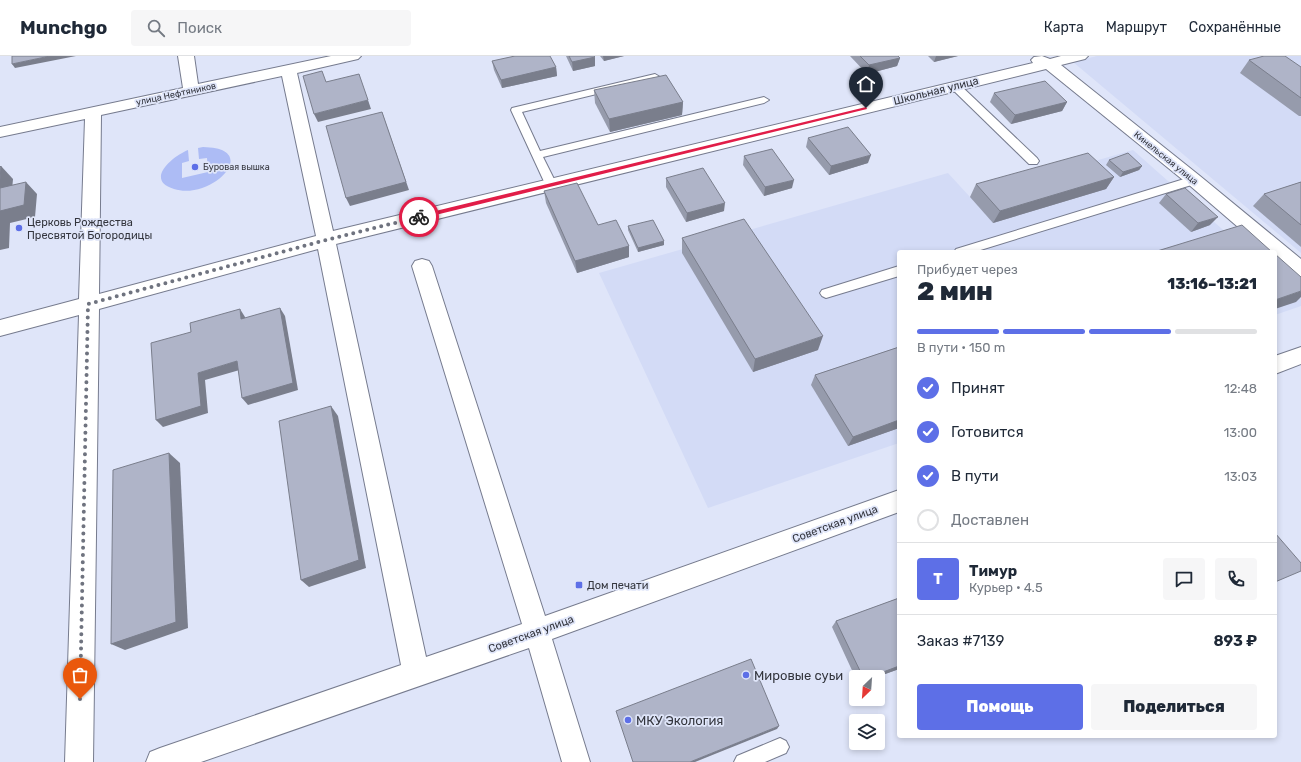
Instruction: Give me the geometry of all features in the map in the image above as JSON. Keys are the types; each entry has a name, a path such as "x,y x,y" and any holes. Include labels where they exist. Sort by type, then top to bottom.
{"street":[{"path":"186,56 191,91"},
{"name":"улица Нефтяников","path":"0,132 353,56"},
{"name":"Кинельская улица","path":"1024,56 1050,64 1194,180 1301,270"},
{"name":"Школьная улица","path":"0,328 326,240 1080,56"},
{"path":"289,70 326,240 416,674"},
{"path":"79,762 93,112"},
{"path":"422,266 537,632 576,762"},
{"path":"1277,364 1301,355"},
{"name":"Советская улица","path":"160,762 537,632 897,502"}],"lane":[{"path":"551,185 516,110 654,77"},
{"path":"955,86 1033,161"},
{"path":"537,155 764,100"},
{"path":"966,250 1194,180"},
{"path":"826,294 897,272"},
{"path":"743,762 780,747"}],"shaded area":[{"path":"1097,56 1301,56 1301,253 1073,62"},
{"path":"203,147 221,150 229,156 230,164 225,173 216,181 203,188 189,191 174,189 165,185 161,180 161,174 164,168 175,157 188,150 189,161 182,163 182,178 208,172 207,158 199,159 198,148"},
{"path":"1133,150 1246,250 897,250 897,444 708,508 599,273 948,173 970,197"},
{"path":"1277,278 1301,299 1301,306 1277,314"}],"building":[{"path":"12,56 50,56 12,64"},
{"path":"515,56 550,56 556,67 501,80 492,61"},
{"path":"569,56 594,56 595,57 572,62"},
{"path":"860,56 898,56 900,58 869,65"},
{"path":"1264,56 1285,56 1301,67 1301,98 1249,60"},
{"path":"322,71 326,82 359,74 368,100 314,114 303,76"},
{"path":"666,75 683,102 609,119 594,90"},
{"path":"1045,81 1067,102 1015,115 994,93"},
{"path":"382,112 406,182 346,198 326,126"},
{"path":"848,127 871,155 831,166 808,138"},
{"path":"772,149 794,180 765,187 744,156"},
{"path":"1088,153 1114,177 1000,211 976,184"},
{"path":"1128,153 1142,166 1123,172 1109,160"},
{"path":"703,168 725,203 687,213 666,178"},
{"path":"26,182 24,205 0,211 0,188"},
{"path":"1301,182 1301,225 1264,194"},
{"path":"577,183 598,225 616,220 629,246 575,261 544,191"},
{"path":"1185,188 1218,217 1198,223 1166,194"},
{"path":"744,219 823,336 755,359 682,238"},
{"path":"653,220 664,241 638,248 628,226"},
{"path":"1242,225 1270,250 1161,250"},
{"path":"1277,256 1301,277 1301,291 1277,299"},
{"path":"280,308 293,383 242,398 237,361 198,373 201,406 156,420 151,343 191,332 190,323 240,309 241,319"},
{"path":"897,348 897,421 853,437 815,375"},
{"path":"331,406 359,560 301,580 279,421"},
{"path":"169,453 176,622 111,644 113,470"},
{"path":"1277,535 1301,563 1301,571 1277,581"},
{"path":"897,599 897,667 885,671 885,670 860,670 836,621"},
{"path":"751,659 779,726 690,762 633,762 616,711"}],"way so far":[{"path":"80,699 88,304 326,240 419,217"}],"place":[{"name":"Буровая вышка","path":"195,167"},
{"name":"Церковь Рождества Пресвятой Богородицы","path":"19,228"},
{"name":"Дом печати","path":"579,585"},
{"name":"Мировые суьи","path":"746,675"},
{"name":"МКУ Экология","path":"628,720"}],"route":[{"path":"419,217 866,108"}]}
